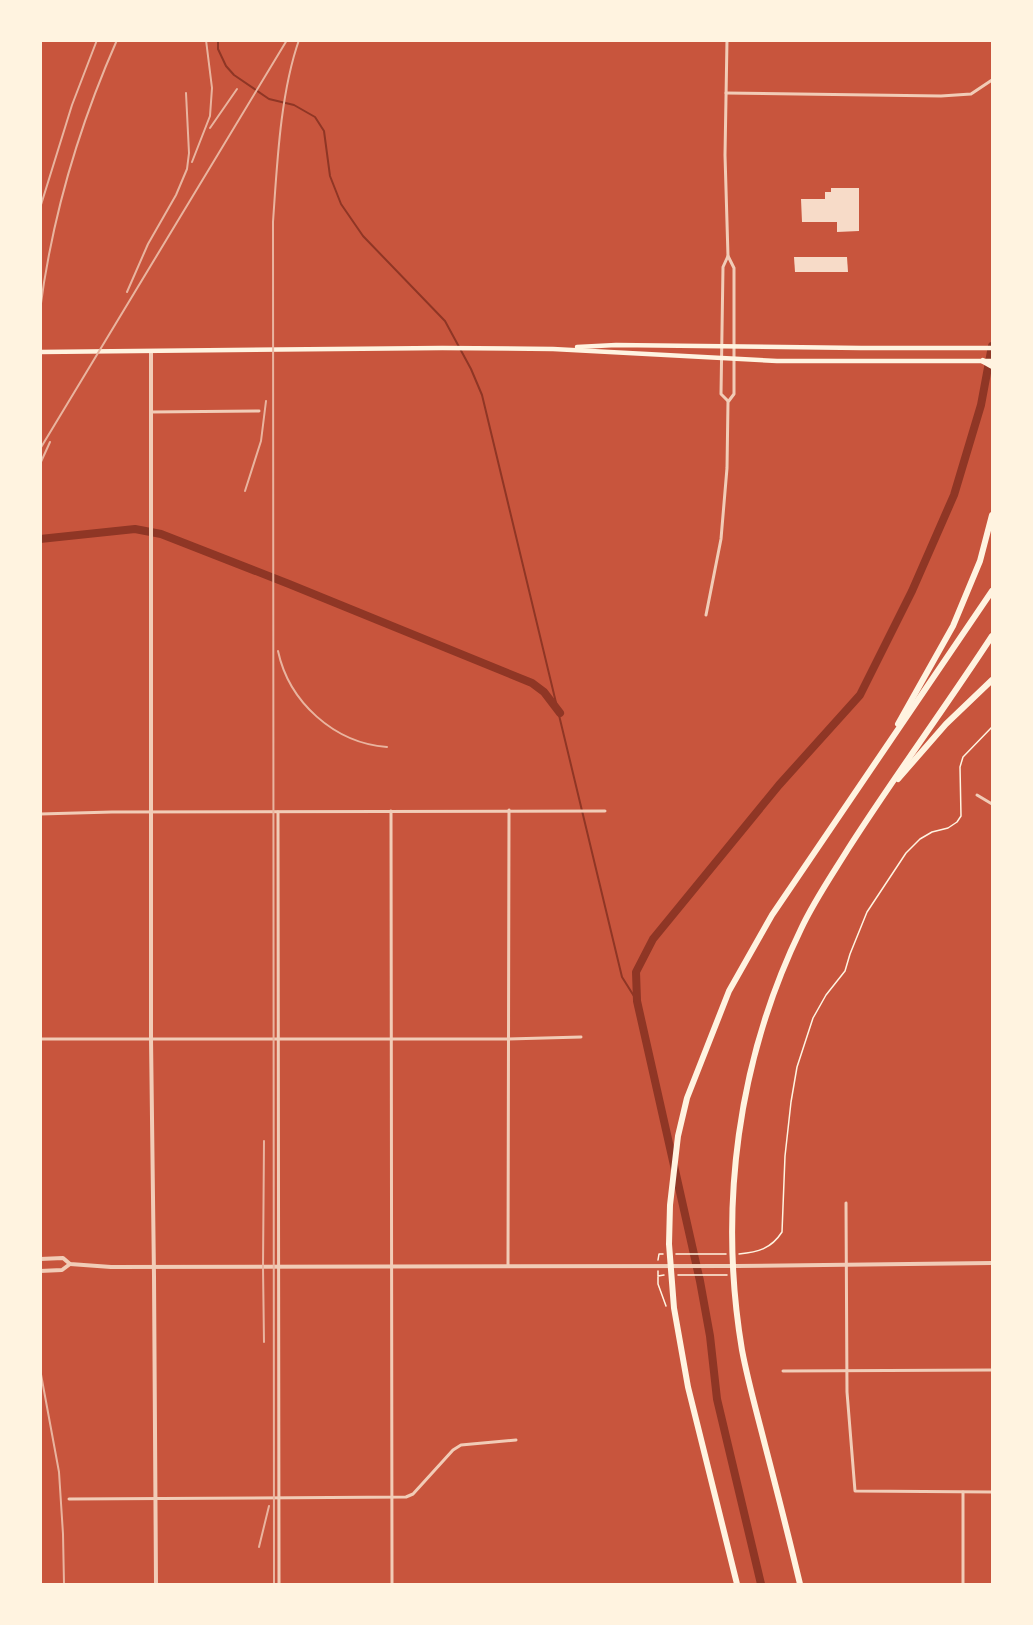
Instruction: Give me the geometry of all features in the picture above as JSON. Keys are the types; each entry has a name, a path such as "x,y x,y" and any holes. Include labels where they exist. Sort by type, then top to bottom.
{"highway":[{"path":"983,361 993,366"},
{"path":"876,761 953,626 980,561 993,515"},
{"path":"737,1584 682,1358 674,1308 669,1244 672,1178 678,1136 687,1098 729,991 772,915 993,591"},
{"path":"800,1584 743,1352 733,1278 731,1242 733,1194 739,1126 745,1095 765,1020 802,928 876,805 993,636"},
{"path":"876,805 946,724 993,680"}],"main road":[{"path":"553,349 616,345 993,348"},
{"path":"40,352 553,349 777,361 993,361"}],"street":[{"path":"706,615 721,539 728,468 728,402 734,394 734,268 728,256 725,155 727,40"},
{"path":"726,93 941,96 971,94 993,80"},
{"path":"728,256 723,267 722,347 722,394 728,402"},
{"path":"151,351 151,1039 156,1584"},
{"path":"151,412 259,411"},
{"path":"977,795 993,804"},
{"path":"508,810 508,1266"},
{"path":"391,811 392,1584"},
{"path":"40,814 605,811"},
{"path":"278,812 279,1584"},
{"path":"40,1040 507,1039 581,1036"},
{"path":"846,1203 847,1371 855,1491 993,1492"},
{"path":"40,1259 63,1258 70,1264 154,1267 993,1263"},
{"path":"40,1271 62,1270 70,1264"},
{"path":"783,1371 993,1370"},
{"path":"69,1499 406,1497 413,1494 453,1450 461,1445 516,1440"},
{"path":"963,1492 963,1584"}],"path":[{"path":"736,1254 767,1248 782,1232 785,1156 791,1102 797,1067 813,1018 826,995 845,971 867,912 906,853 920,839 932,832 948,828 961,816 960,767 963,757 993,727"},
{"path":"678,1254 727,1254"},
{"path":"678,1275 721,1275"}],"building":[{"path":"831,188 859,188 859,231 837,232 837,222 802,222 801,199 825,199 825,192 831,192"},
{"path":"794,257 847,257 848,272 795,272"}],"waterway":[{"path":"218,40 218,49 226,66 234,75 269,99 294,105 315,117 324,131 330,176 341,204 363,236 445,321 471,369 482,395 622,977 637,1001"},
{"path":"761,1584 717,1399 710,1336 700,1281 637,1001 636,972 653,939 779,785 860,695 912,591 954,495 981,405 992,346"},
{"path":"40,539 135,529 161,534 532,683 544,692 560,713"}],"railway":[{"path":"40,208 72,105 97,40"},
{"path":"40,310 52,241 69,173 79,139 117,40"},
{"path":"192,162 210,116 212,88 206,40"},
{"path":"40,449 287,40"},
{"path":"274,1584 273,222 283,107 299,40"},
{"path":"210,128 237,89"},
{"path":"127,292 148,244 176,195 187,169 189,153 186,93"},
{"path":"245,491 261,441 266,401"},
{"path":"40,464 50,442"},
{"path":"278,651 292,687 317,717 349,737 368,744 387,747"},
{"path":"264,1141 264,1342"},
{"path":"40,1369 59,1472 64,1584"},
{"path":"259,1547 269,1506"}]}
